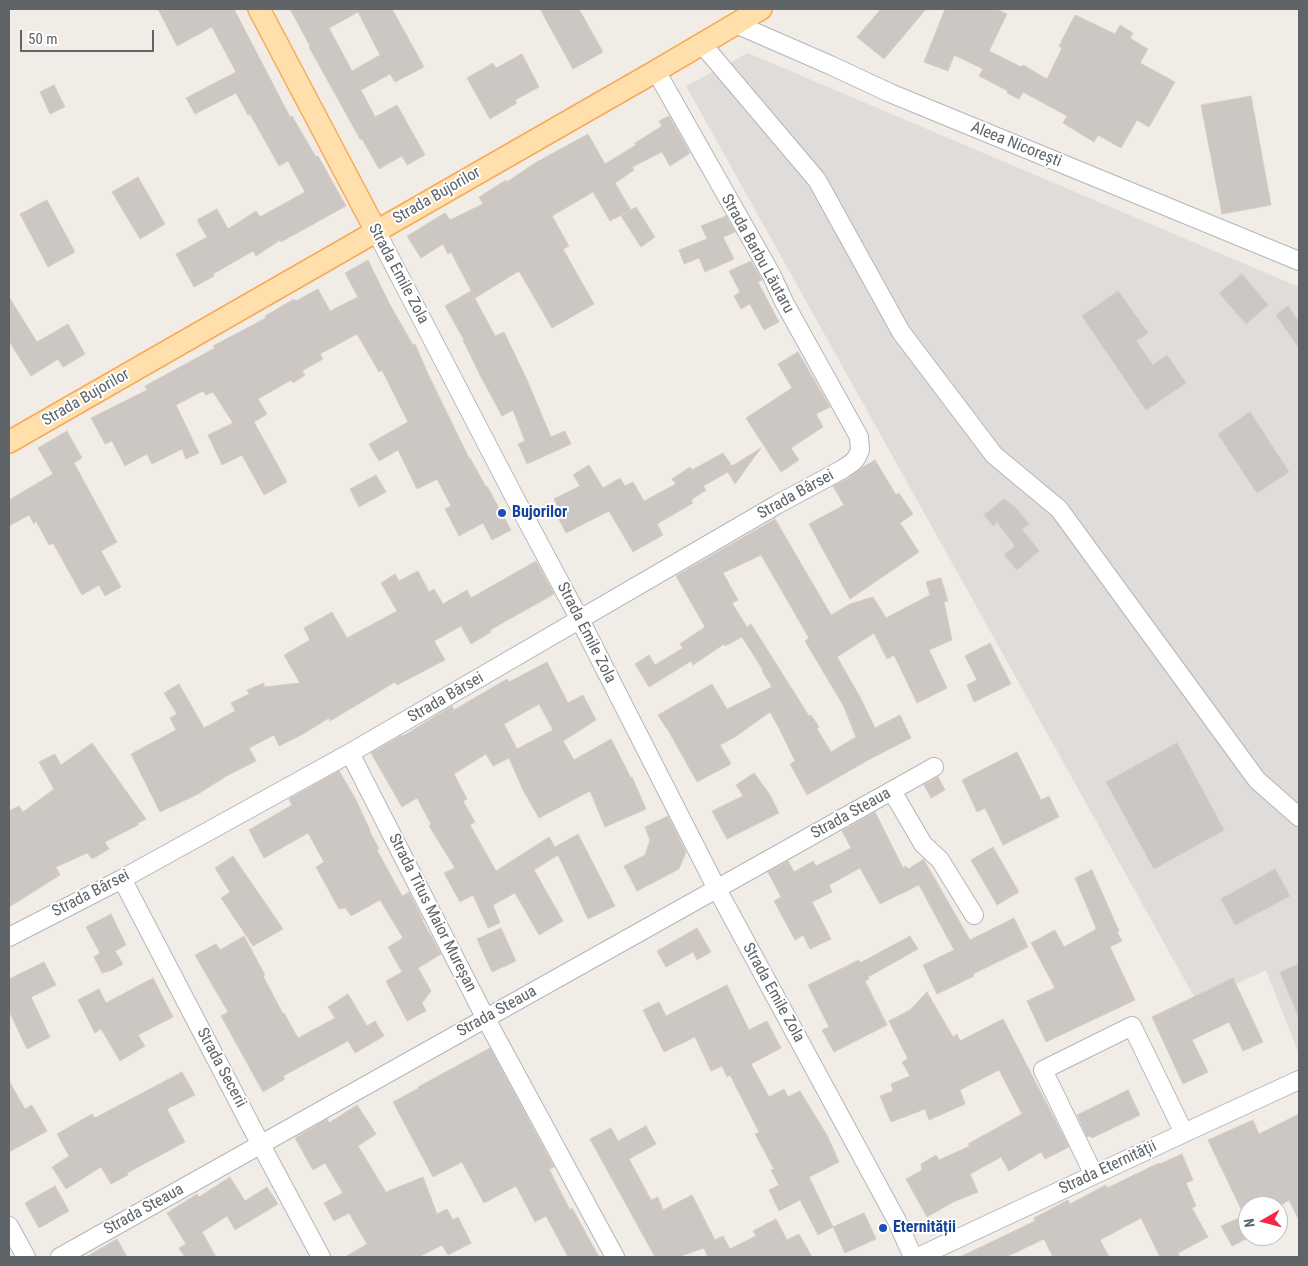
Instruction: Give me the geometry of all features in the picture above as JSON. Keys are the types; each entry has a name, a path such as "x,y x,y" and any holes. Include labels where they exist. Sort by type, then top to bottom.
{"main road":[{"name":"Strada Emile Zola","path":"259,9 376,231"},
{"name":"Strada Bujorilor","path":"9,442 761,9"}],"street":[{"name":"Aleea Nicorești","path":"736,24 890,93 1299,261"},
{"path":"702,44 817,180 901,332 994,455 1059,509 1257,780 1299,817"},
{"name":"Strada Barbu Lăutaru","path":"656,71 771,274 784,302 859,437"},
{"name":"Strada Emile Zola","path":"376,231 580,620 717,889 892,1212 913,1257"},
{"name":"Strada Bârsei","path":"9,937 122,879 350,753 646,580 843,469 857,457 860,450 859,437"},
{"name":"Strada Titus Maior Mureșan","path":"350,753 486,1019 615,1257"},
{"name":"Strada Steaua","path":"60,1257 934,767"},
{"path":"892,791 923,844 940,860 974,915"},
{"name":"Strada Secerii","path":"122,879 321,1257"},
{"path":"1094,1175 1043,1070 1132,1026 1184,1133"},
{"name":"Strada Eternității","path":"918,1257 1299,1080"},
{"path":"9,1226 26,1257"}],"shaded area":[{"path":"748,53 1299,287 1299,1054 1266,970 1197,1002 686,86"}],"building":[{"path":"158,9 234,9 290,117 292,116 316,157 318,156 346,206 281,242 280,240 256,256 253,251 194,287 176,254 207,237 197,220 217,209 228,229 256,211 260,217 305,192 288,161 279,166 236,93 195,114 186,98 236,72 212,27 177,46"},
{"path":"290,9 392,9 424,67 395,82 390,74 361,90 375,117 397,105 425,155 407,165 402,156 379,169 362,139 360,139","holes":["358,12 380,55 352,71 329,28"]},
{"path":"540,9 579,9 603,52 573,69"},
{"path":"881,9 926,9 884,59 857,37"},
{"path":"945,9 996,9 1007,14 989,51 1021,67 1023,65 1047,79 1062,48 1059,46 1075,15 1115,34 1120,25 1133,33 1130,38 1148,49 1140,63 1175,82 1149,127 1137,120 1121,148 1098,135 1094,142 1063,123 1067,116 1023,92 1019,99 1007,93 1008,91 979,76 983,69 954,55 948,71 924,62"},
{"path":"522,54 539,87 515,100 517,103 490,119 467,78 493,63 496,68"},
{"path":"54,85 65,107 50,114 40,92"},
{"path":"1251,96 1271,205 1222,214 1201,105"},
{"path":"669,116 690,153 670,166 662,152 632,167 634,170 615,183 631,210 610,221 593,192 552,216 569,246 563,249 594,304 552,328 519,271 475,298 451,252 448,254 443,244 421,258 407,236 445,213 450,220 483,204 479,197 588,134 605,164 662,126 659,121"},
{"path":"138,177 165,224 140,239 112,192"},
{"path":"47,200 75,252 48,267 20,214"},
{"path":"636,207 655,237 641,247 621,216"},
{"path":"726,216 735,232 723,237 734,259 705,272 699,258 684,264 679,250 707,239 701,226"},
{"path":"368,260 389,303 413,345 415,344 469,458 511,530 492,540 483,523 459,536 445,509 451,506 437,479 417,489 398,450 379,461 369,444 408,422 382,370 379,372 357,334 320,354 323,359 302,371 305,375 293,383 291,380 258,399 267,414 254,422 287,482 264,495 242,455 222,465 208,435 233,423 213,392 206,395 203,391 176,405 199,453 186,459 182,449 152,464 147,454 125,466 112,441 105,444 91,418 147,390 145,386 215,348 213,346 266,318 265,316 294,299 296,301 318,289 330,311 358,297 345,273"},
{"path":"751,261 762,280 758,282 779,322 764,330 750,304 741,309 734,296 740,292 729,271"},
{"path":"1242,274 1268,305 1246,324 1219,293"},
{"path":"471,291 495,336 504,332 551,437 565,431 571,444 527,464 518,444 525,441 513,410 502,416 445,306"},
{"path":"1118,291 1148,333 1136,341 1153,365 1167,355 1186,383 1146,410 1082,316"},
{"path":"9,297 37,342 68,324 85,354 63,367 58,359 31,376 9,341"},
{"path":"1288,306 1299,322 1299,348 1276,315"},
{"path":"798,352 830,407 816,414 823,427 791,448 799,460 781,472 746,418 792,388 778,364"},
{"path":"1250,412 1289,472 1257,493 1218,434"},
{"path":"67,431 82,458 74,463 117,542 101,551 121,587 105,596 99,585 82,595 53,543 49,545 36,521 34,524 29,515 9,526 9,500 53,474 38,448"},
{"path":"761,448 735,484 728,472 703,486 706,490 691,500 693,503 657,524 663,535 633,552 609,511 566,533 554,510 558,507 554,499 580,486 573,475 589,465 603,488 620,478 625,486 633,482 644,501 676,484 672,479 690,467 692,470 723,453 732,466"},
{"path":"875,460 896,495 899,493 913,514 900,523 919,552 850,599 809,524 844,505 833,486 849,478"},
{"path":"376,475 386,492 359,507 350,489"},
{"path":"1004,499 1016,508 1029,524 1022,529 1039,551 1017,570 1004,555 1015,546 997,522 993,526 984,515"},
{"path":"775,519 831,615 850,604 873,597 886,618 930,595 926,582 941,578 948,601 944,602 952,640 929,650 947,688 917,703 894,655 887,659 874,633 837,657 875,728 900,715 911,738 807,795 790,764 795,761 770,712 735,737 720,745 731,764 697,782 658,715 712,684 727,709 772,687 742,637 725,646 724,644 693,665 691,661 649,687 635,664 649,655 655,665 683,648 680,644 705,627 676,576","holes":["761,555 809,638 805,641 843,705 856,737 831,752 817,729 819,727 811,715 809,716 751,624 747,627 732,603 738,600 723,573"]},
{"path":"536,561 554,594 490,630 491,632 471,644 461,626 434,641 445,660 397,685 395,682 330,721 329,718 279,746 274,735 249,748 256,761 228,775 198,794 160,812 131,754 176,730 170,718 177,714 164,693 179,684 204,728 235,711 231,703 249,694 247,690 264,683 264,687 300,683 284,655 310,640 304,628 332,612 347,638 397,611 381,583 395,574 399,581 418,571 429,592 434,589 443,604 467,590 471,598"},
{"path":"990,643 1011,684 974,702 967,685 977,680 965,656"},
{"path":"547,662 568,703 583,695 596,720 563,741 574,760 611,739 632,777 646,809 605,827 590,791 539,818 524,792 509,758 493,766 486,754 454,774 467,799 463,801 475,822 470,825 496,871 549,837 555,847 578,834 615,906 588,919 558,855 534,870 563,921 539,935 515,893 493,905 500,923 488,928 473,895 460,902 444,873 455,868 429,826 431,824 417,798 402,807 371,753 452,706 454,710 507,679 509,682","holes":["539,704 553,730 517,749 504,724"]},
{"path":"92,743 146,819 105,842 109,849 92,859 87,853 56,867 60,875 9,907 9,811 19,806 23,812 54,789 39,762 55,754 61,765"},
{"path":"1177,743 1224,830 1154,869 1106,782"},
{"path":"1017,752 1041,800 1049,796 1059,817 1003,845 985,808 977,812 962,780"},
{"path":"339,771 355,798 379,849 377,850 402,896 409,892 441,954 418,968 431,991 422,1003 426,1011 407,1021 386,981 402,972 388,947 403,938 380,900 351,916 346,908 339,909 316,867 324,862 308,833 264,858 249,830 292,805 289,799"},
{"path":"754,773 770,795 779,813 727,839 712,811 743,796 736,785"},
{"path":"938,777 945,790 931,798 924,785"},
{"path":"875,812 903,868 906,866 908,869 924,859 970,940 1014,918 1028,947 937,994 923,965 954,950 919,885 880,904 860,868 829,885 832,892 812,902 831,939 810,949 803,935 795,940 774,901 781,897 768,872 788,861 794,872 813,861 816,866 851,848 842,831"},
{"path":"668,816 686,852 679,869 637,891 624,866 645,855 650,840 645,827"},
{"path":"993,847 1019,892 997,905 971,860"},
{"path":"233,856 283,929 253,946 221,898 230,892 215,868"},
{"path":"1275,869 1290,896 1235,925 1221,899"},
{"path":"1092,870 1122,941 1110,947 1135,1000 1046,1042 1027,1001 1055,988 1031,943 1055,930 1064,947 1095,930 1096,928 1075,878"},
{"path":"111,914 126,945 115,951 123,964 102,973 94,957 100,953 86,927"},
{"path":"501,928 516,961 492,972 477,939"},
{"path":"697,928 711,952 697,960 693,952 666,967 657,951"},
{"path":"244,936 283,1014 298,1038 335,1018 328,1007 348,994 367,1026 375,1021 384,1036 355,1053 348,1041 283,1076 285,1079 263,1092 221,1016 228,1012 195,955 216,944 220,950"},
{"path":"910,936 918,949 868,977 869,979 865,981 887,1025 834,1052 822,1030 829,1027 808,985 859,960 860,963"},
{"path":"44,962 56,985 31,997 50,1037 27,1049 9,1011 9,979"},
{"path":"1299,964 1299,1018 1280,972"},
{"path":"153,978 173,1017 138,1035 145,1046 120,1061 101,1029 95,1033 78,1000 99,989 106,1003"},
{"path":"1233,978 1263,1042 1243,1051 1229,1022 1192,1040 1208,1072 1183,1084 1152,1017"},
{"path":"727,985 749,1030 767,1021 781,1048 751,1064 769,1097 784,1089 788,1097 800,1091 828,1137 839,1162 809,1177 833,1227 818,1235 800,1200 779,1211 769,1190 779,1185 771,1170 774,1169 755,1134 759,1132 730,1075 727,1077 722,1066 711,1071 695,1037 664,1052 643,1010 659,1002 666,1016"},
{"path":"927,992 953,1037 957,1034 960,1041 1003,1019 1069,1147 1045,1159 1041,1152 1009,1171 1001,1157 970,1174 978,1192 953,1202 927,1217 906,1179 922,1170 921,1164 936,1155 939,1160 970,1146 968,1144 1022,1114 999,1070 960,1090 965,1104 929,1120 925,1109 891,1122 880,1096 893,1091 891,1084 910,1076 902,1062 908,1059 889,1021 910,1010"},
{"path":"490,1048 554,1167 549,1169 570,1210 572,1208 599,1257 568,1257 546,1216 535,1222 516,1186 484,1203 462,1162 433,1177 393,1102"},
{"path":"182,1072 195,1095 167,1109 185,1142 127,1173 128,1175 111,1184 101,1167 66,1189 52,1167 69,1156 57,1134 92,1114 95,1118"},
{"path":"9,1081 25,1109 32,1105 47,1131 9,1152"},
{"path":"1128,1090 1140,1115 1092,1138 1090,1136 1087,1137 1077,1115"},
{"path":"357,1105 376,1134 358,1146 386,1192 423,1177 437,1214 447,1209 453,1220 458,1217 471,1243 448,1255 442,1245 419,1257 345,1257 367,1244 349,1213 334,1221 324,1203 343,1193 325,1163 313,1170 295,1138 327,1119 329,1123"},
{"path":"1299,1114 1299,1220 1288,1201 1288,1196 1238,1196 1238,1203 1208,1140 1253,1120 1259,1134"},
{"path":"646,1126 656,1144 629,1159 651,1200 658,1197 663,1210 692,1195 715,1240 723,1236 730,1249 756,1236 753,1231 776,1219 787,1240 799,1234 812,1257 708,1257 704,1248 678,1257 655,1257 590,1139 611,1128 618,1141"},
{"path":"1182,1154 1193,1180 1186,1183 1196,1206 1192,1208 1208,1237 1178,1253 1180,1257 1160,1257 1141,1218 1100,1240 1109,1257 1053,1257 1044,1239 1006,1257 960,1257 1035,1221 1034,1218 1068,1200 1070,1204 1106,1185 1107,1188"},
{"path":"230,1177 245,1201 267,1187 278,1204 235,1230 227,1216 202,1232 216,1257 185,1257 179,1248 186,1244 167,1213 197,1194 199,1197"},
{"path":"55,1186 69,1211 39,1228 25,1203"},
{"path":"864,1213 876,1239 845,1253 833,1227"},
{"path":"1238,1218 1238,1243 1232,1246 1221,1226"},
{"path":"117,1239 127,1257 86,1257"}],"place":[{"name":"Bujorilor","path":"502,513"},
{"name":"Eternității","path":"883,1228"}]}
